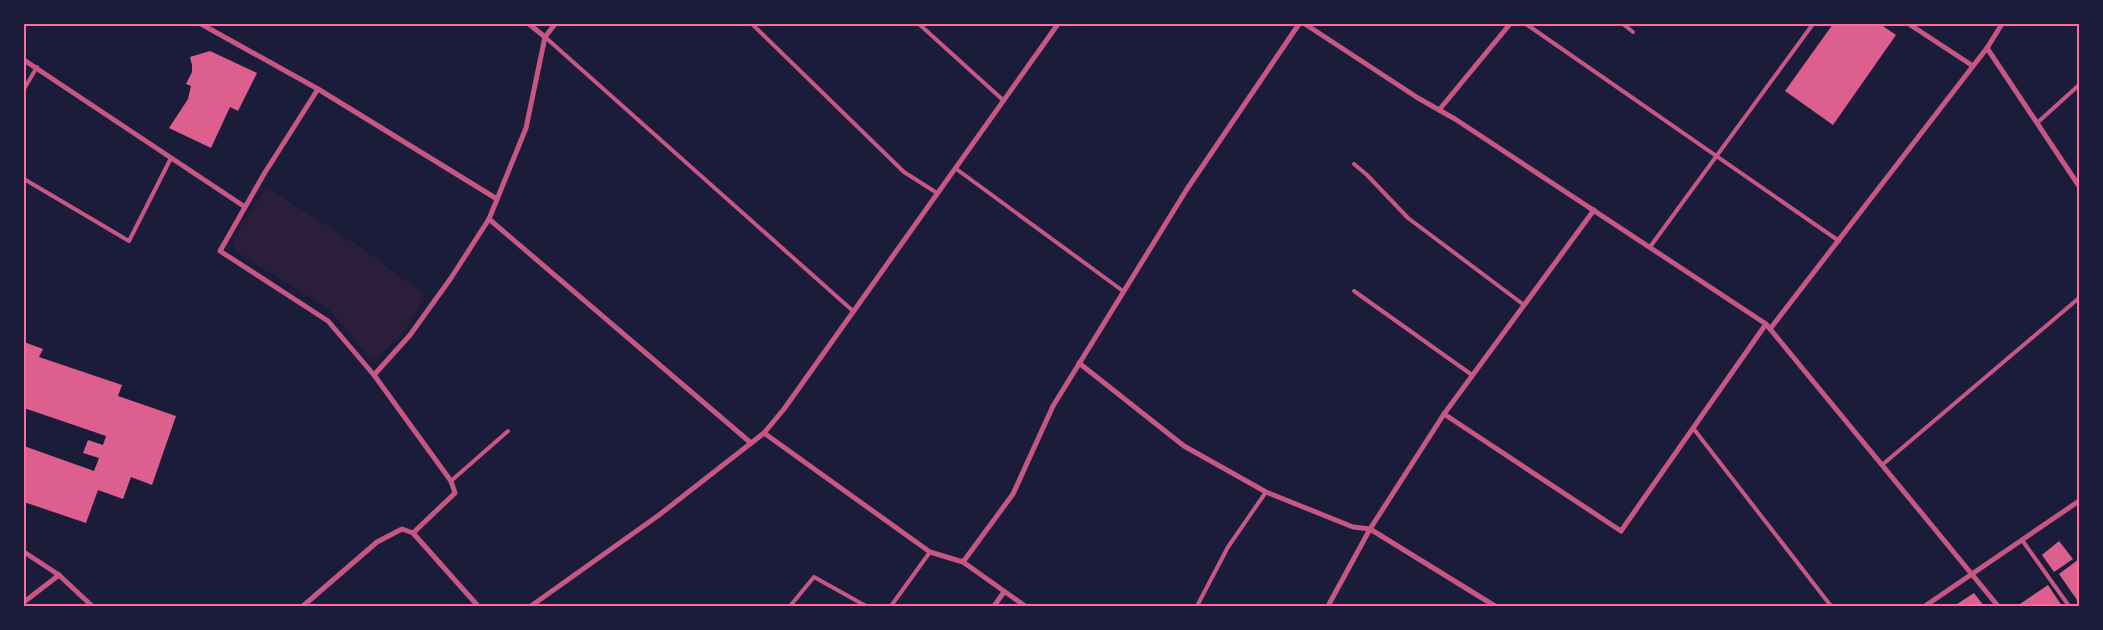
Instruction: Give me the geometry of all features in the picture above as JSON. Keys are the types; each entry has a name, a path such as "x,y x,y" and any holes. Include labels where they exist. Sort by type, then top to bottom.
{"street":[{"path":"201,24 318,89 497,199"},
{"path":"529,24 545,37"},
{"path":"374,375 410,335 451,278 489,219 526,128 545,37 555,24"},
{"path":"530,606 659,515 764,433 784,409 1058,24"},
{"path":"963,562 1013,494 1053,406 1123,291 1187,189 1300,24"},
{"path":"1305,24 1594,210 1766,324 1998,606"},
{"path":"1439,110 1510,24"},
{"path":"1909,24 1973,66"},
{"path":"1770,329 1987,48 2002,24"},
{"path":"1987,48 2079,186"},
{"path":"24,60 245,207"},
{"path":"318,89 220,251 328,321 374,375 451,481 455,493 412,533"},
{"path":"1328,606 1370,529 1444,414 1594,210"},
{"path":"489,219 751,442"},
{"path":"1444,414 1621,531 1766,324"},
{"path":"1079,363 1184,446 1266,492 1353,527 1370,529 1496,606"},
{"path":"764,433 930,552 963,562 1025,606"},
{"path":"1924,606 2079,501"},
{"path":"303,606 377,542 402,529 412,533 478,606"},
{"path":"24,552 59,575 92,606"},
{"path":"24,602 59,575"},
{"path":"994,606 1004,592"}],"lane":[{"path":"752,24 904,172 937,193"},
{"path":"919,24 1003,100"},
{"path":"1526,24 1839,241"},
{"path":"1623,24 1633,32"},
{"path":"1650,247 1813,24"},
{"path":"545,37 853,312"},
{"path":"24,89 37,67"},
{"path":"2037,122 2079,85"},
{"path":"24,179 129,241 171,158"},
{"path":"1354,164 1408,218 1524,305"},
{"path":"955,168 1123,291"},
{"path":"1354,291 1472,375"},
{"path":"1882,465 2079,298"},
{"path":"1693,428 1831,606"},
{"path":"451,481 508,431"},
{"path":"1197,606 1228,547 1266,492"},
{"path":"2022,540 2069,606"},
{"path":"891,606 930,552"},
{"path":"790,606 814,576 866,606"}],"shaded area":[{"path":"266,187 362,248 425,295 406,329 373,362 329,309 236,252 234,238"}],"building":[{"path":"1833,24 1880,24 1896,35 1833,125 1785,91"},
{"path":"210,51 257,73 238,111 230,107 211,148 169,128 188,99 191,86 186,84 192,72 190,57"},
{"path":"24,342 43,349 39,357 122,385 118,396 176,416 152,485 131,477 123,499 98,490 86,523 24,502 24,446 94,471 99,458 83,453 88,440 103,445 106,436 24,408"},
{"path":"2059,541 2073,559 2054,572 2042,555"},
{"path":"2079,559 2079,599 2077,600 2059,574"},
{"path":"2048,585 2062,606 2021,606 2020,604"},
{"path":"1974,593 1984,606 1954,606"}]}
